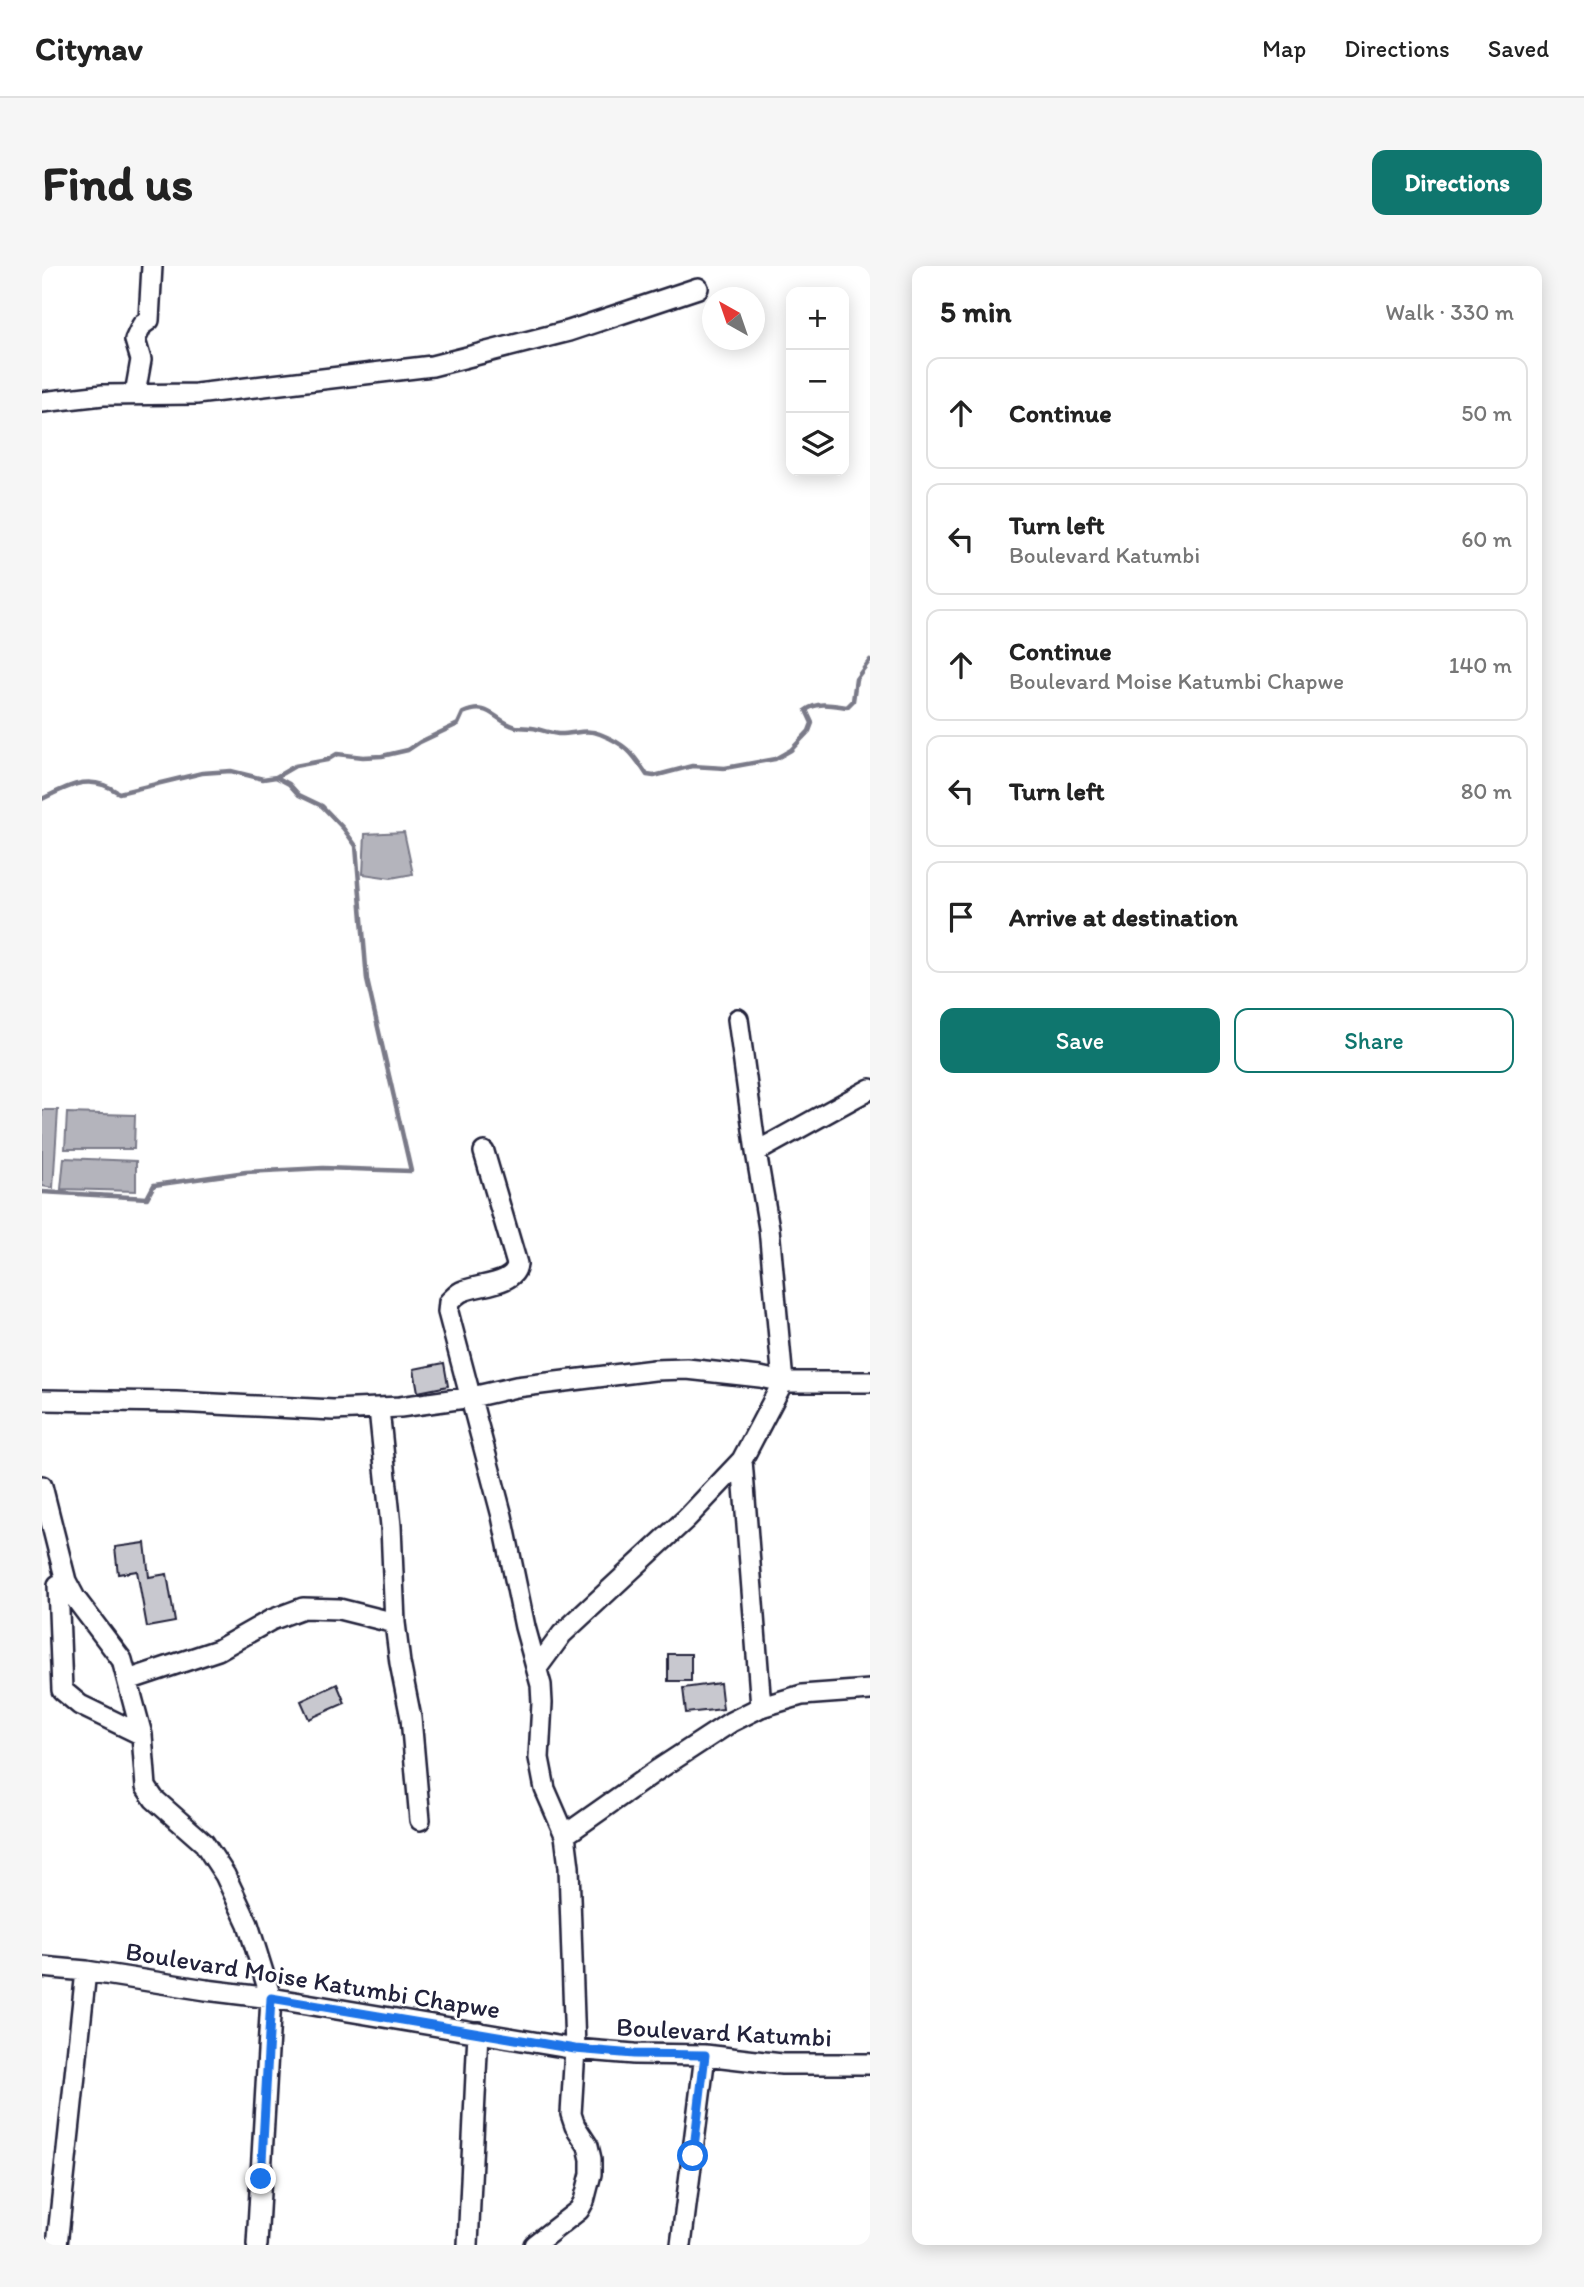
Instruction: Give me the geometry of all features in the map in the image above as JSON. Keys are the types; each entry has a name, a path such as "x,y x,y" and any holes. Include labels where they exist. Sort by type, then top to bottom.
{"street":[{"path":"135,394 141,360 135,340 142,325 149,320 152,266"},
{"path":"42,402 103,395 195,394 432,366 569,331 698,288"},
{"path":"537,1668 562,1634 687,1518 742,1460 783,1382 769,1228 738,1018"},
{"path":"756,1152 870,1089"},
{"path":"484,1152 517,1264 514,1274 505,1279 460,1292 449,1302 448,1312 502,1516 537,1668 542,1703 539,1758 545,1790 565,1835 569,1867 575,2049 571,2114 588,2146 591,2159 591,2174 579,2210 534,2245"},
{"path":"42,1400 176,1402 333,1410 379,1409 472,1397 516,1387 654,1370 687,1369 783,1382 870,1381"},
{"path":"379,1409 391,1526 396,1623 400,1663 411,1718 420,1820"},
{"path":"742,1460 761,1707"},
{"path":"42,1486 55,1586 62,1690 80,1705 142,1735"},
{"path":"55,1586 75,1598 122,1660 142,1735 146,1787 154,1799 204,1843 225,1875 248,1924 271,1998 257,2245"},
{"path":"128,1680 218,1650 271,1620 303,1608 339,1609 396,1623"},
{"path":"530,1643 562,1634"},
{"path":"565,1835 731,1722 761,1707 802,1695 870,1690"},
{"name":"Boulevard Moise Katumbi Chapwe","path":"42,1967 271,1998 575,2049"},
{"path":"57,2245 86,1971"},
{"path":"468,2245 478,2032"},
{"name":"Boulevard Katumbi","path":"575,2049 634,2054 705,2055 782,2064 870,2064"},
{"path":"681,2245 705,2055"}],"shaded area":[{"path":"404,832 413,874 391,878 363,874 365,834"},
{"path":"42,1110 58,1110 53,1188 42,1186"},
{"path":"67,1113 135,1115 134,1149 65,1149"},
{"path":"64,1158 136,1161 136,1191 61,1189"}],"building":[{"path":"444,1363 448,1386 418,1392 414,1369"},
{"path":"145,1543 149,1577 167,1574 175,1622 147,1627 137,1571 118,1574 115,1547"},
{"path":"668,1654 691,1654 691,1681 668,1681"},
{"path":"720,1683 723,1709 686,1713 683,1688"},
{"path":"337,1684 345,1703 309,1719 301,1701"}],"waterway":[{"path":"42,799 80,783 99,784 119,793 202,773 231,771 263,779 276,777 295,766 327,760 337,754 382,756 408,750 458,724 463,713 480,709 516,727 558,734 600,734 616,741 627,750 647,775 654,776 692,766 725,768 775,759 791,750 809,731 812,723 806,710 821,705 847,707 853,701 856,679 870,660"},
{"path":"42,1192 147,1198 154,1185 246,1172 323,1168 411,1171 367,980 356,846 322,806 299,795 289,784 276,777"}],"route":[{"path":"261,2179 271,1998 575,2049 634,2054 705,2055 693,2156"}]}
